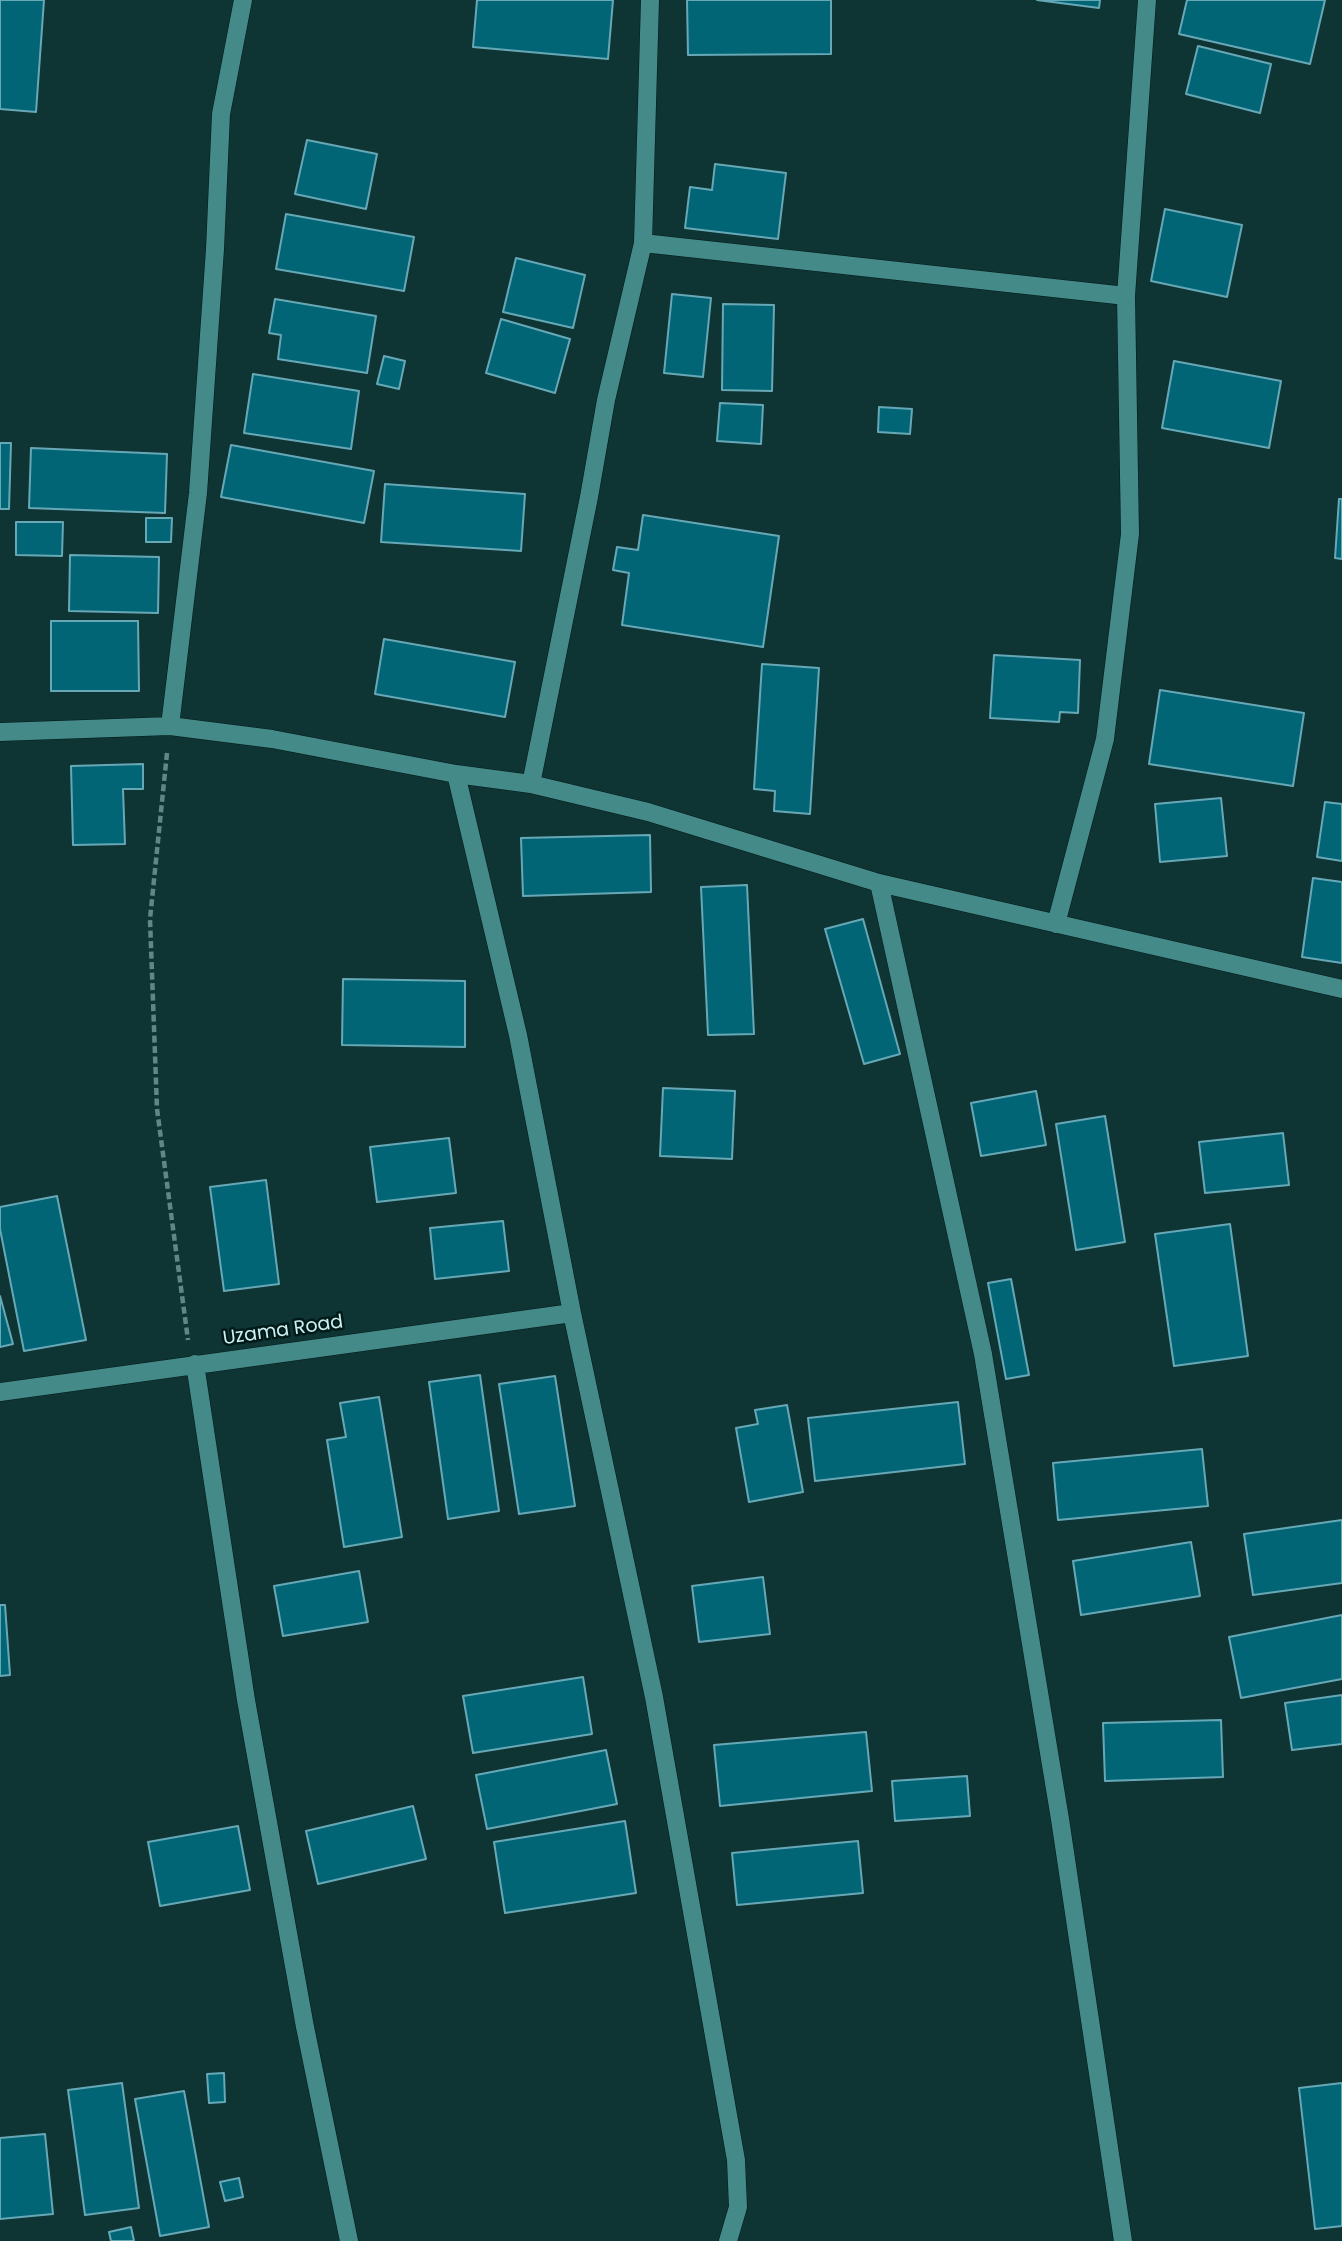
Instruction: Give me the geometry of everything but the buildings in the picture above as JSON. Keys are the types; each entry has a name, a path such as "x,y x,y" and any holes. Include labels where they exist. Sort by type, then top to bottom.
{"street":[{"path":"170,726 198,493 215,249 221,114 243,0"},
{"path":"531,784 606,400 643,243 650,0"},
{"path":"1056,924 1105,739 1130,534 1126,296 1147,0"},
{"path":"643,243 1126,296"},
{"path":"0,732 170,726 272,739 456,774 531,784 648,812 878,883 1342,989"},
{"path":"456,774 518,1035 572,1313 654,1697 736,2160 738,2207 728,2241"},
{"path":"878,883 983,1354 1060,1819 1124,2241"},
{"name":"Uzama Road","path":"0,1392 572,1313"},
{"path":"195,1364 254,1741 305,2027 349,2241"}],"path":[{"path":"170,726 150,919 157,1109 185,1331 195,1364"}]}
